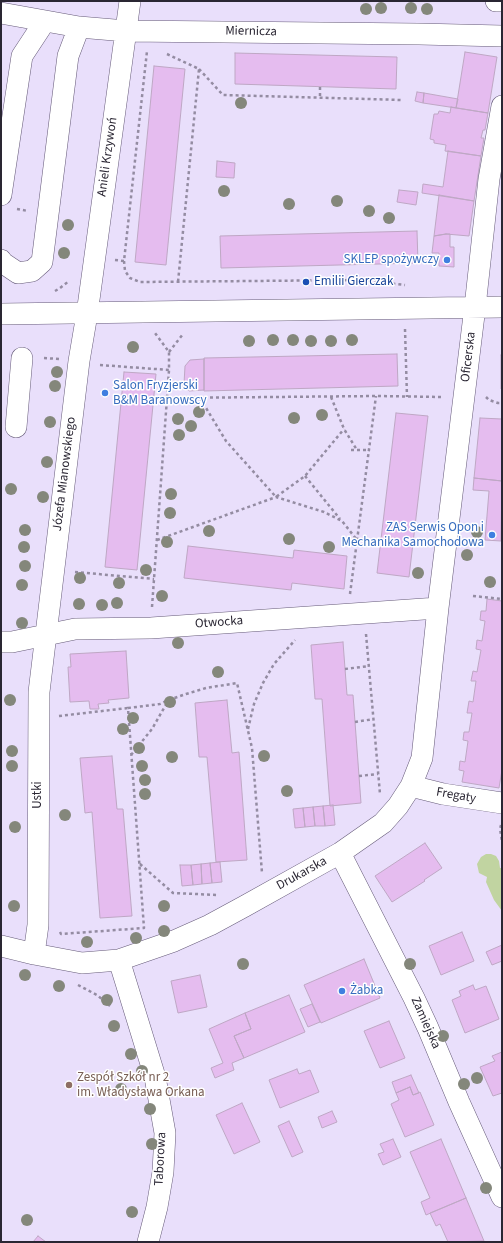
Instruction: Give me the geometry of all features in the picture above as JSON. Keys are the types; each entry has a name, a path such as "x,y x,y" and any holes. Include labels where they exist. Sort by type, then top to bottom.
{"street":[{"name":"Anieli Krzywoń","path":"87,314 130,1"},
{"path":"496,1 502,1"},
{"name":"Miernicza","path":"1,12 79,27 126,31 502,36"},
{"path":"1,195 22,56 45,21"},
{"path":"1,260 18,273 32,271 42,262 68,56 79,27"},
{"name":"Oficerska","path":"438,608 475,307 488,179 502,106"},
{"path":"1,314 87,314 502,307"},
{"name":"Józefa Mianowskiego","path":"45,636 78,361 87,314"},
{"path":"16,427 22,358"},
{"name":"Otwocka","path":"1,642 12,642 75,629 151,628 357,607 438,608"},
{"name":"Drukarska","path":"1,946 82,963 119,960 174,941 210,925 340,853 383,823 398,806 411,786 422,758 438,608"},
{"name":"Ustki","path":"34,954 38,925 38,692 45,636"},
{"name":"Fregaty","path":"411,786 443,794 502,803"},
{"name":"Zamiejska","path":"340,853 414,998 502,1197"},
{"name":"Taborowa","path":"119,960 155,1077 165,1133 163,1172 157,1207 148,1242"}],"path":[{"path":"161,51 199,68 223,95 402,100"},
{"path":"178,282 199,68"},
{"path":"320,87 320,98"},
{"path":"17,209 48,214"},
{"path":"124,261 125,271 130,278 140,282 361,280 406,285"},
{"path":"404,327 407,397"},
{"path":"151,628 169,370 169,352 153,330"},
{"path":"169,352 187,330"},
{"path":"94,365 169,370"},
{"path":"168,398 331,396 450,397"},
{"path":"331,396 344,429 357,450"},
{"path":"376,396 357,540 357,607 369,666 380,797"},
{"path":"200,397 226,441 276,497 324,512 342,520"},
{"path":"156,540 276,497 305,476 344,429"},
{"path":"351,450 368,450"},
{"path":"305,476 357,540"},
{"path":"72,571 154,579"},
{"path":"473,596 502,599"},
{"path":"247,730 254,704 263,683 274,664 298,637"},
{"path":"345,669 369,666"},
{"path":"53,717 160,704 206,688 237,683 252,748 262,875 268,872"},
{"path":"131,755 152,729 168,700"},
{"path":"58,926 61,934 144,928 128,708"},
{"path":"356,722 374,719"},
{"path":"359,776 378,774"},
{"path":"502,819 500,829 502,841"},
{"path":"140,863 173,894 224,895"},
{"path":"77,985 98,995 113,1008"}],"green space":[{"path":"486,854 496,856 499,861 500,868 502,868 502,911 494,900 486,882 487,877 479,873 477,864 481,857"}],"building":[{"path":"465,52 497,57 488,113 456,108"},
{"path":"235,53 397,57 396,89 235,84"},
{"path":"154,66 185,69 166,265 135,262"},
{"path":"417,92 424,93 423,103 415,101"},
{"path":"424,93 458,99 456,108 423,103"},
{"path":"451,107 488,113 485,130 483,130 481,138 484,138 481,156 445,151 446,145 434,143 434,140 430,139 434,114 438,114 439,111 450,113"},
{"path":"448,151 481,156 474,201 422,193 423,184 443,187"},
{"path":"217,161 235,163 234,178 216,177"},
{"path":"399,190 418,192 416,205 397,202"},
{"path":"439,195 474,201 469,236 446,234 434,236"},
{"path":"417,231 418,263 221,268 220,236"},
{"path":"450,234 450,247 454,247 454,267 439,266 439,253 432,253 434,236"},
{"path":"397,354 398,386 204,391 204,358"},
{"path":"502,355 502,389 501,389"},
{"path":"204,359 204,390 189,391 184,384 185,366 190,360"},
{"path":"124,372 156,374 137,570 105,567"},
{"path":"396,413 428,416 409,577 377,573"},
{"path":"480,418 502,419 502,481 474,478"},
{"path":"474,478 502,481 501,541 485,540 489,491 473,490"},
{"path":"188,546 293,558 294,550 347,556 344,589 292,583 291,590 184,578"},
{"path":"487,599 502,601 502,770 499,788 462,782 464,771 459,770 460,761 465,762 468,741 463,740 464,732 469,732 472,713 467,713 469,701 473,702 476,681 471,681 473,671 477,672 481,650 476,649 477,640 482,641 485,621 480,620 481,611 486,611"},
{"path":"343,642 347,695 353,695 361,803 330,806 322,699 315,699 311,645"},
{"path":"126,651 129,698 108,700 109,703 98,704 99,709 90,709 89,701 70,702 68,667 71,667 70,654"},
{"path":"227,700 232,753 239,752 247,860 216,862 207,757 199,757 195,703"},
{"path":"112,756 117,809 123,809 132,916 100,918 92,812 85,813 80,758"},
{"path":"333,805 335,825 325,826 323,806"},
{"path":"323,806 325,826 315,826 313,807"},
{"path":"313,807 315,826 305,827 303,808"},
{"path":"303,808 305,827 295,828 293,809"},
{"path":"425,843 442,868 392,902 375,876"},
{"path":"220,862 222,882 212,883 210,863"},
{"path":"210,863 212,883 202,884 201,864"},
{"path":"201,864 202,884 193,885 191,865"},
{"path":"180,865 191,865 193,885 182,886"},
{"path":"462,932 474,961 441,975 429,946"},
{"path":"502,945 502,961 492,965 486,952"},
{"name":"Żabka","path":"364,959 380,998 321,1023 304,985"},
{"path":"200,975 207,1007 178,1013 171,981"},
{"path":"473,985 475,990 486,986 499,1019 465,1033 452,1000 461,996 459,991"},
{"path":"289,995 305,1032 244,1058 234,1036 251,1029 245,1013"},
{"path":"312,1004 320,1022 308,1027 300,1009"},
{"path":"245,1013 251,1029 234,1036 244,1058 232,1063 234,1070 215,1078 211,1068 223,1063 209,1029"},
{"path":"389,1021 405,1058 380,1068 364,1031"},
{"path":"502,1052 502,1093 493,1096 480,1067 495,1061 492,1056"},
{"path":"297,1069 299,1074 310,1070 319,1092 280,1108 269,1080"},
{"path":"411,1075 419,1093 413,1095 410,1087 396,1093 392,1082"},
{"path":"410,1087 413,1095 420,1092 434,1125 405,1137 391,1104 399,1100 396,1093"},
{"path":"242,1103 260,1142 234,1154 216,1115"},
{"path":"332,1111 337,1122 322,1128 318,1117"},
{"path":"289,1121 303,1152 292,1157 278,1126"},
{"path":"393,1139 401,1157 383,1165 378,1154 384,1152 380,1144"},
{"path":"441,1139 466,1198 426,1215 421,1202 430,1198 410,1152"},
{"path":"466,1198 484,1241 448,1242 440,1224 436,1226 430,1213"},
{"path":"38,1236 46,1242 33,1242"}],"place":[{"name":"SKLEP spożywczy","path":"447,260"},
{"name":"Emilii Gierczak","path":"306,282"},
{"name":"Salon Fryzjerski B&M Baranowscy","path":"105,393"},
{"name":"ZAS Serwis Opon i Mechanika Samochodowa","path":"492,535"},
{"name":"Żabka","path":"342,991"},
{"name":"Zespół Szkół nr 2 im. Władysława Orkana","path":"69,1085"}]}
